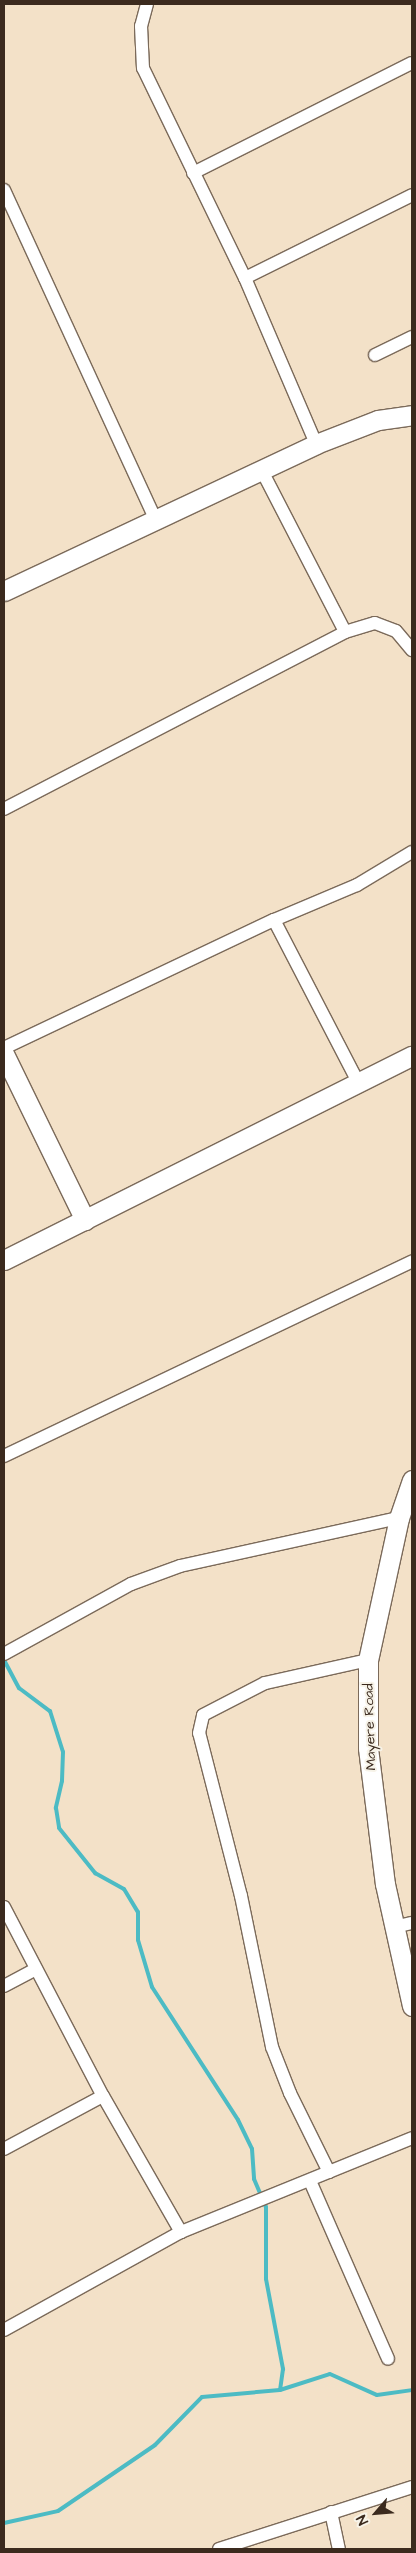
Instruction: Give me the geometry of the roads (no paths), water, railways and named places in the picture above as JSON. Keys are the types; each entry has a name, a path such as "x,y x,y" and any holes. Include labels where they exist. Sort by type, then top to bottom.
{"street":[{"path":"147,4 141,26 143,68 245,278 316,444"},
{"path":"193,174 412,63"},
{"path":"4,190 156,521"},
{"path":"245,278 412,195"},
{"path":"375,355 412,337"},
{"path":"4,591 316,444 378,420 412,415"},
{"path":"261,469 345,632"},
{"path":"4,809 345,632 375,623 396,631 412,650"},
{"path":"4,1048 274,920 357,885 412,852"},
{"path":"274,920 358,1082"},
{"path":"4,1054 85,1220"},
{"path":"4,1260 412,1056"},
{"path":"4,1456 412,1261"},
{"name":"Mayere Road","path":"412,1480 400,1518 368,1660 368,1748 385,1884 403,1925 412,2006"},
{"path":"7,1652 131,1584 180,1566 400,1518"},
{"path":"329,2172 290,2093 272,2046 241,1896 199,1732 202,1715 265,1684 368,1660"},
{"path":"4,1907 104,2096 181,2232"},
{"path":"4,1986 36,1969"},
{"path":"4,2149 104,2096"},
{"path":"4,2330 181,2232 412,2138"},
{"path":"310,2180 388,2359"},
{"path":"219,2549 412,2487"},
{"path":"331,2512 340,2549"}],"waterway":[{"path":"4,1660 19,1688 50,1711 63,1752 62,1781 56,1808 59,1828 95,1873 124,1889 138,1912 138,1940 152,1987 238,2120 252,2149 254,2179 266,2207 266,2279 283,2369 280,2390"},
{"path":"4,2523 58,2511 155,2445 202,2397 280,2390 330,2374 377,2395 412,2390"}]}
